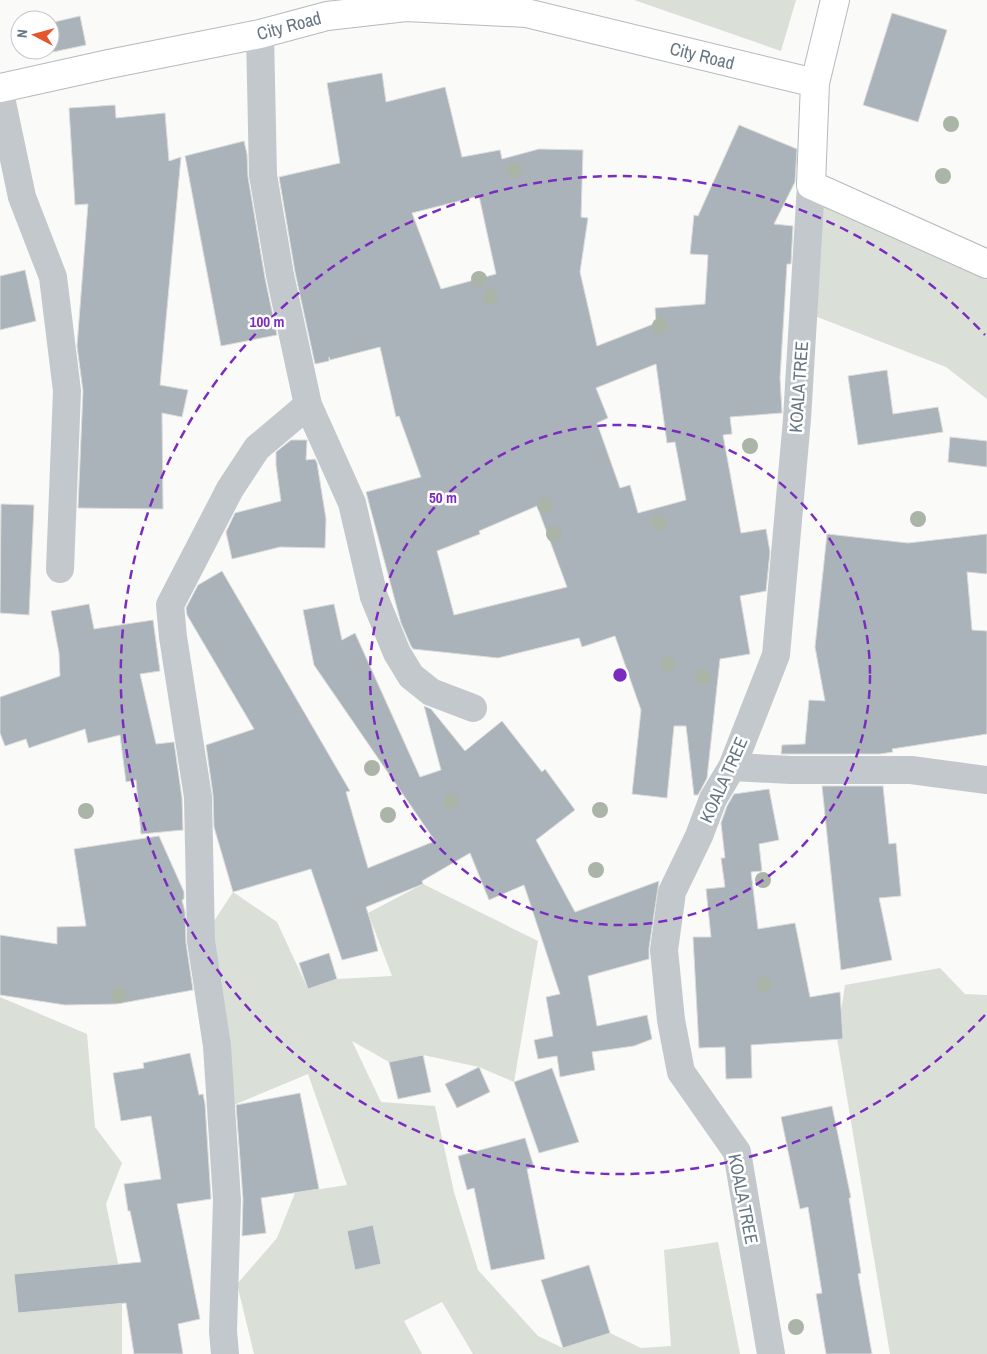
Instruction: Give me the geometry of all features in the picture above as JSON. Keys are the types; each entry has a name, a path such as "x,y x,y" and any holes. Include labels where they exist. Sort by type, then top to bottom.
{"main road":[{"path":"834,0 815,83 811,185 987,264"},
{"name":"City Road","path":"0,88 260,34 327,16 406,7 526,13 815,83"}],"street":[{"path":"260,34 263,176 280,274 308,405 352,503 374,597 397,653 411,676 431,692 472,708"},
{"path":"0,93 22,197 53,277 67,391 60,569"},
{"name":"KOALA TREE","path":"771,1354 737,1152 681,1072 671,1020 664,950 672,892 699,836 713,799 732,767 776,655 797,419 811,185"},
{"path":"225,1354 223,1331 226,1200 217,1046 201,941 198,797 173,637 170,605 230,489 257,448 308,405"},
{"path":"732,767 791,770 911,770 987,780"}],"shaded area":[{"path":"634,0 796,0 781,51"},
{"path":"823,191 987,274 987,399 946,367 807,313"},
{"path":"423,884 538,941 514,1082 479,1067 423,1055 389,1062 352,1041 381,1102 435,1106 454,1192 478,1270 538,1336 563,1348 610,1333 641,1348 671,1346 664,1250 718,1242 740,1354 473,1354 442,1302 404,1321 422,1354 254,1354 237,1284 277,1238 295,1193 347,1185 308,1074 229,1107 201,941 233,892 277,922 308,989 337,979 392,976 368,913"},
{"path":"940,968 965,994 987,995 987,1354 890,1354 837,1038 845,985"},
{"path":"0,997 87,1034 95,1127 122,1163 106,1204 122,1283 122,1354 0,1354"}],"building":[{"path":"892,13 947,30 918,122 863,105"},
{"path":"80,16 86,45 60,51 60,21"},
{"path":"382,73 386,102 445,87 462,157 500,150 502,159 539,149 583,150 581,217 588,218 580,272 597,346 656,323 655,308 705,304 708,255 690,254 694,215 698,216 739,125 797,149 795,182 774,224 793,226 791,264 787,264 780,378 782,413 730,417 732,434 723,435 741,533 766,529 770,552 766,591 740,596 750,654 720,659 707,778 698,795 694,795 686,726 674,726 667,798 632,794 641,710 615,636 582,647 579,638 498,658 413,649 411,646 401,623 366,492 421,477 399,416 396,417 380,347 330,360 329,357 329,361 315,364 295,272 279,177 340,163 327,83","holes":["479,196 496,274 441,289 412,213","656,364 667,443 675,442 686,500 638,513 630,485 620,488 597,423 608,418 596,388","537,506 567,587 454,615 437,551 480,534 479,531"]},
{"path":"115,105 116,118 165,113 169,161 181,157 160,385 188,390 182,417 162,413 163,509 78,508 83,391 77,346 88,204 75,205 69,108"},
{"path":"244,141 247,154 248,177 265,278 277,335 221,346 185,156"},
{"path":"25,270 36,321 0,330 0,276"},
{"path":"887,370 893,414 938,407 943,432 858,445 848,376"},
{"path":"950,437 987,441 987,467 948,462"},
{"path":"291,440 307,440 306,460 315,459 317,463 326,519 325,548 280,547 232,559 226,532 235,513 281,501 276,452"},
{"path":"1,504 34,505 29,615 0,613"},
{"path":"827,534 908,543 987,534 987,574 967,572 972,630 987,631 987,734 892,749 893,752 880,754 781,754 782,745 805,744 809,700 825,701 815,647"},
{"path":"222,571 350,791 346,792 368,868 435,841 314,665 303,610 334,604 342,640 355,633 420,777 441,770 424,706 431,709 465,751 502,721 542,772 545,769 575,810 536,840 575,912 659,881 649,959 588,976 597,1026 647,1015 652,1039 634,1046 592,1052 595,1070 560,1077 557,1056 538,1059 534,1040 553,1036 546,997 560,994 524,885 489,900 470,853 422,881 423,884 366,907 378,951 342,960 311,869 233,892 214,827 213,795 206,745 254,729 187,615 186,608 198,585"},
{"path":"89,604 94,629 153,620 160,671 140,674 156,744 174,742 182,798 183,830 141,834 136,780 126,782 120,735 88,743 85,729 29,748 26,739 5,746 0,733 0,697 60,676 59,653 51,611"},
{"path":"822,786 883,786 889,844 896,843 901,896 879,898 892,960 841,970"},
{"path":"769,789 779,840 759,844 762,871 751,872 758,929 795,923 810,997 840,992 843,1039 751,1045 752,1078 726,1079 725,1047 699,1048 693,937 711,937 706,889 725,887 721,858 725,858 721,823 727,806 734,794"},
{"path":"159,836 184,892 184,899 182,900 185,912 186,943 193,990 117,1004 65,1005 0,995 0,935 57,944 57,927 86,926 74,849"},
{"path":"329,953 337,979 308,989 299,963"},
{"path":"190,1053 199,1095 203,1094 205,1104 211,1199 177,1204 200,1319 178,1324 183,1354 134,1354 126,1303 18,1313 14,1274 141,1262 130,1211 128,1211 124,1184 161,1179 151,1116 121,1121 113,1073 144,1068 143,1063"},
{"path":"423,1055 431,1092 398,1099 389,1062"},
{"path":"479,1067 490,1092 457,1108 445,1084"},
{"path":"552,1068 579,1142 539,1153 514,1082"},
{"path":"300,1093 319,1189 261,1198 266,1233 242,1236 243,1199 236,1105"},
{"path":"832,1106 851,1198 849,1198 861,1273 858,1274 872,1354 826,1354 816,1294 822,1293 808,1207 800,1209 781,1117"},
{"path":"525,1138 534,1167 527,1169 545,1259 491,1270 474,1188 467,1190 458,1156"},
{"path":"373,1225 381,1264 355,1270 347,1231"},
{"path":"589,1265 610,1333 563,1348 541,1280"}]}
